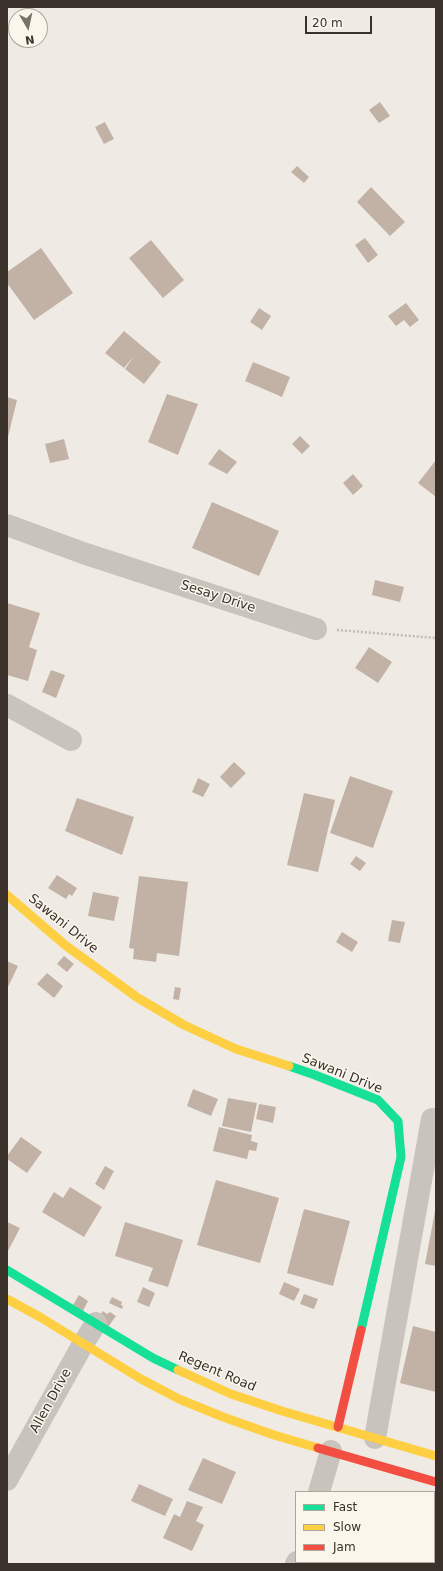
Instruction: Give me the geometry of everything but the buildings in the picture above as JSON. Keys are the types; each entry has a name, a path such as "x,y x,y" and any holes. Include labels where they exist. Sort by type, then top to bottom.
{"main road":[{"name":"Sawani Drive","path":"7,895 65,945 138,998 184,1025 236,1049 315,1075 378,1100 398,1121 401,1157 338,1427"},
{"name":"Regent Road","path":"7,1270 52,1299 96,1323 153,1358 231,1394 436,1456"},
{"path":"7,1299 40,1317 141,1379 179,1399 230,1420 436,1482"}],"street":[{"name":"Sesay Drive","path":"7,525 83,553 316,629"},
{"path":"7,705 71,740"},
{"path":"375,1438 432,1119"},
{"name":"Allen Drive","path":"7,1480 82,1344 96,1323"},
{"path":"319,1491 331,1451"}],"path":[{"path":"316,629 436,638"}],"traffic: fast":[{"path":"289,1066 378,1100 398,1121 401,1157 361,1330"},
{"path":"7,1270 153,1358 178,1370"}],"traffic: slow":[{"path":"7,895 65,945 138,998 184,1025 236,1049 289,1066"},
{"path":"7,1299 40,1317 141,1379 179,1399 223,1417 274,1435 318,1448"},
{"path":"178,1370 231,1394 282,1411 436,1456"}],"traffic: jam":[{"path":"338,1427 361,1330"},
{"path":"318,1448 436,1482"}]}
